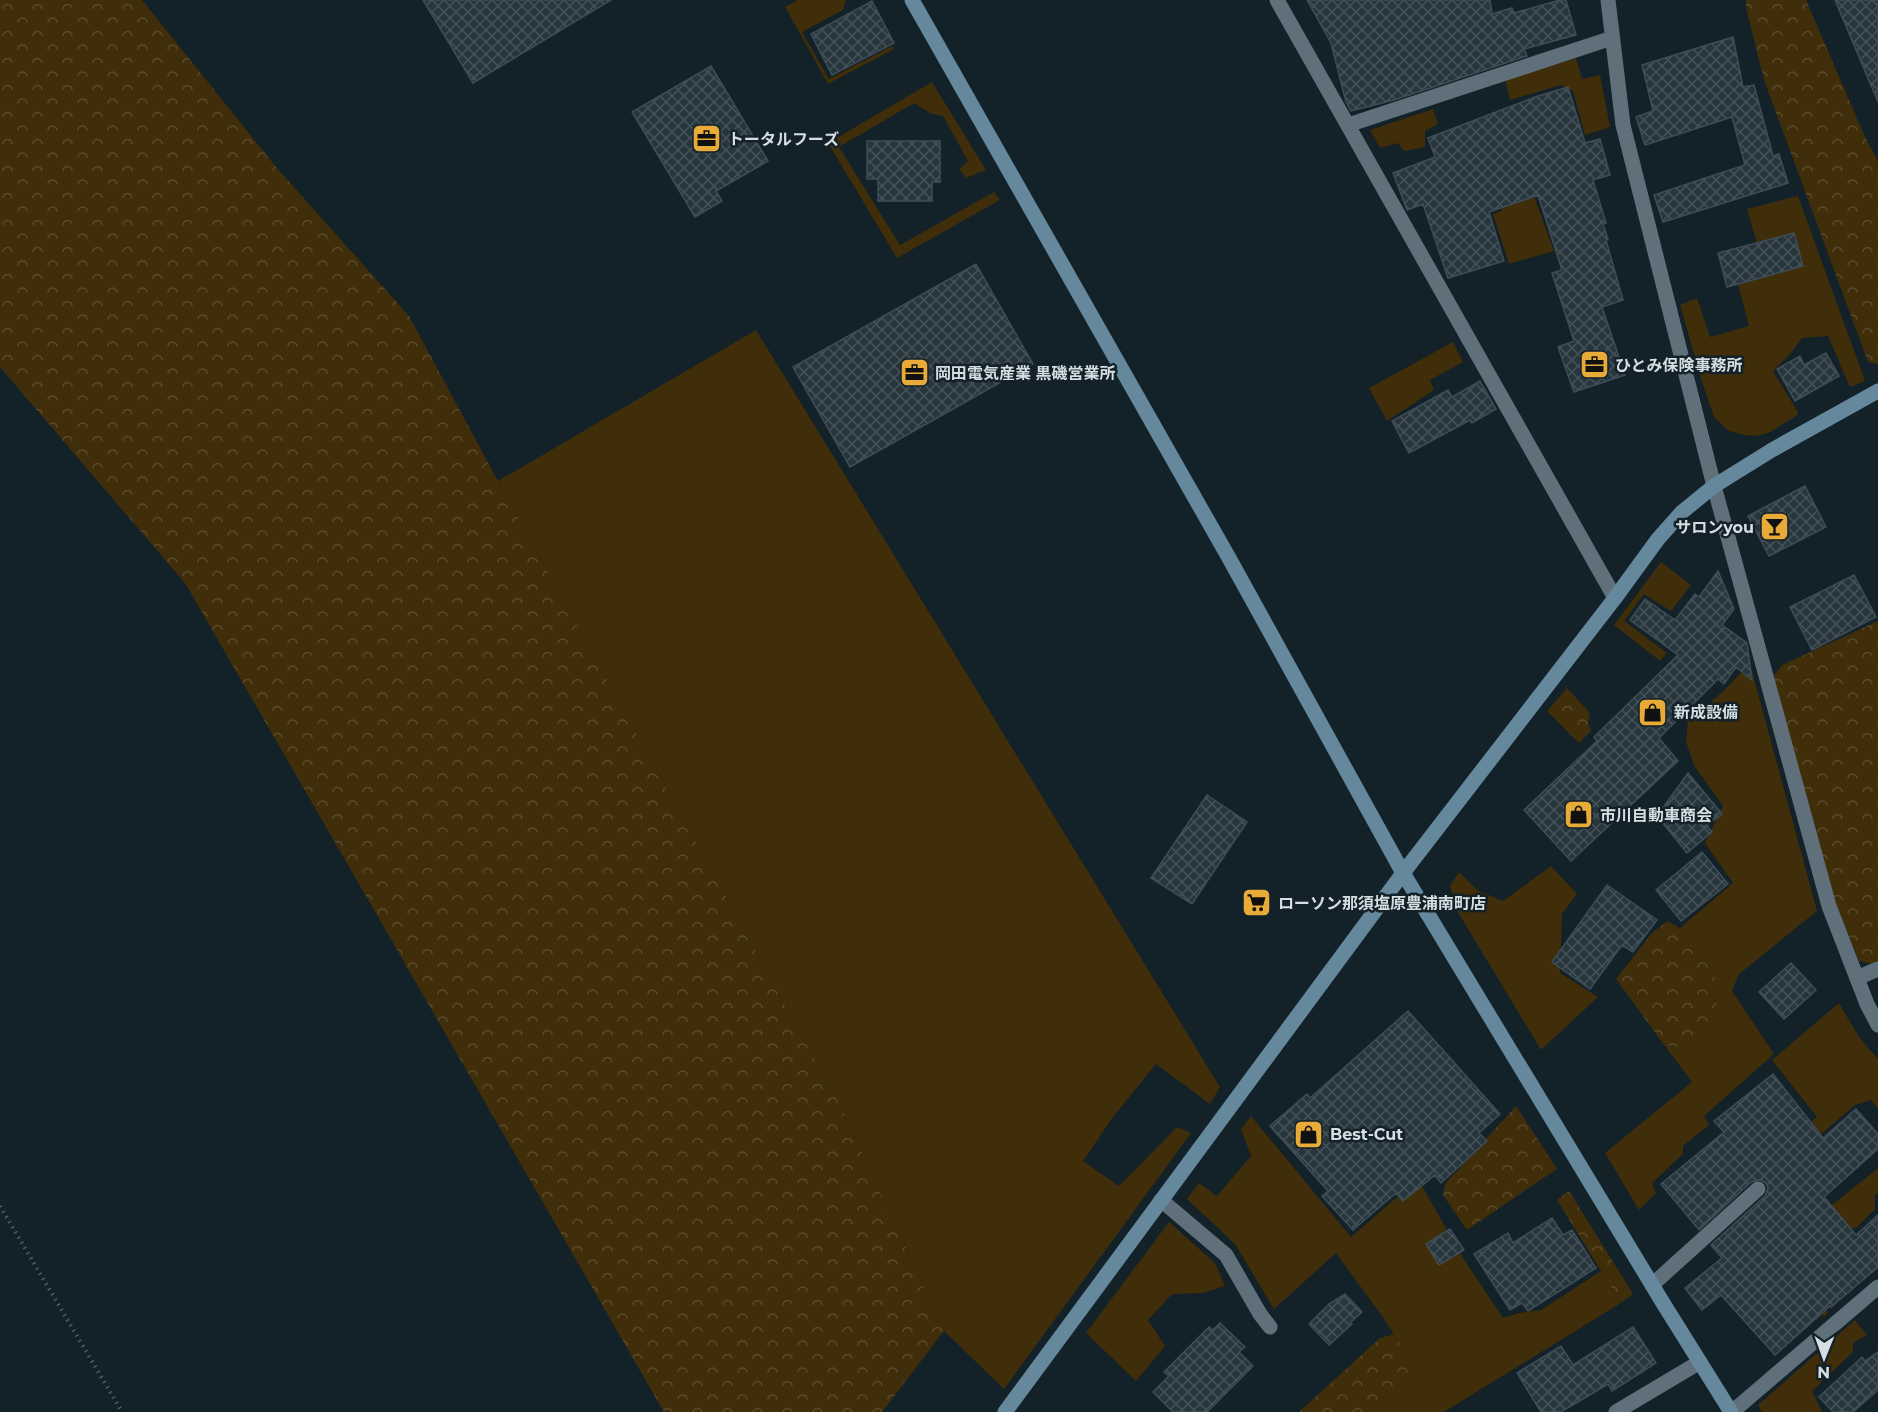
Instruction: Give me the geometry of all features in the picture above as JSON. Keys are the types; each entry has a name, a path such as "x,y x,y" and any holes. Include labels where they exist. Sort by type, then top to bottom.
{"street":[{"path":"912,0 1229,558 1403,873 1731,1412 1878,1287"},
{"path":"1277,0 1615,598"},
{"path":"1608,0 1623,125 1714,486 1829,906 1867,1004 1878,1025"},
{"path":"1348,125 1612,38"},
{"path":"1005,1412 1403,873 1658,539 1682,512 1714,486 1772,450 1878,391"},
{"path":"1857,978 1878,969"},
{"path":"1652,1285 1758,1189"},
{"path":"1161,1200 1226,1255 1270,1327"},
{"path":"1616,1412 1700,1362"}],"path":[{"path":"0,1206 122,1412"}],"green space":[{"path":"0,0 142,0 276,167 409,316 840,1105 944,1331 882,1412 664,1412 185,583 0,367"},
{"path":"798,0 846,0 843,10 802,32 829,79 892,46 894,49 828,84 785,7"},
{"path":"1746,0 1806,0 1865,137 1878,161 1878,364 1868,362 1764,80"},
{"path":"1576,58 1582,79 1600,75 1610,127 1585,135 1573,91 1561,85 1510,100 1505,80"},
{"path":"932,82 986,170 966,178 959,169 968,161 943,116 932,114 914,103 839,147 900,245 994,192 1000,200 897,258 828,143"},
{"path":"1433,109 1438,124 1425,131 1425,147 1404,151 1398,143 1380,148 1370,130"},
{"path":"1524,169 1554,251 1509,264 1493,214 1502,211 1491,180"},
{"path":"1798,196 1865,381 1850,387 1828,336 1802,338 1773,371 1799,414 1770,432 1758,436 1744,435 1729,431 1714,417 1680,305 1697,298 1710,337 1749,326 1738,284 1803,266 1794,233 1757,243 1747,209"},
{"path":"756,330 1220,1087 1210,1104 1156,1064 1113,1117 1083,1161 1119,1186 1177,1127 1191,1133 1004,1389 944,1331 840,1105 498,481"},
{"path":"1453,342 1463,362 1430,380 1434,390 1387,421 1369,388"},
{"path":"1661,562 1691,585 1671,611 1644,594 1624,621 1667,653 1660,661 1614,625"},
{"path":"1878,621 1878,962 1873,964 1859,961 1835,902 1773,677 1782,665"},
{"path":"1750,664 1817,911 1739,974 1732,991 1774,1054 1704,1116 1709,1125 1683,1146 1683,1154 1652,1183 1656,1193 1639,1210 1605,1153 1692,1082 1665,1046 1679,1047 1714,972 1680,928 1733,883 1705,843 1723,806 1695,767 1686,742 1688,721"},
{"path":"1567,688 1590,713 1588,724 1591,731 1579,743 1547,711"},
{"path":"1551,866 1577,894 1562,914 1560,973 1598,997 1541,1050 1459,914 1450,886 1459,872 1477,890 1503,901"},
{"path":"1667,921 1680,928 1714,972 1717,1007 1699,1036 1679,1047 1665,1046 1616,979 1652,933"},
{"path":"1839,1003 1859,1037 1878,1059 1878,1109 1871,1100 1855,1105 1806,1147 1821,1214 1878,1168 1878,1192 1875,1196 1875,1209 1857,1227 1843,1231 1802,1280 1828,1312 1824,1317 1774,1257 1810,1228 1777,1152 1817,1117 1772,1060"},
{"path":"1516,1106 1557,1169 1467,1230 1443,1195 1445,1184"},
{"path":"1251,1116 1351,1237 1418,1179 1463,1258 1503,1318 1541,1310 1601,1271 1621,1303 1444,1412 1369,1412 1416,1368 1336,1253 1274,1309 1235,1244 1187,1199 1199,1183 1217,1196 1251,1156 1241,1129"},
{"path":"1569,1191 1633,1294 1621,1303 1557,1200"},
{"path":"1169,1222 1215,1263 1225,1286 1203,1293 1172,1294 1148,1320 1165,1346 1136,1381 1086,1333"},
{"path":"1855,1320 1867,1335 1853,1343 1853,1352 1812,1391 1822,1412 1762,1412 1758,1405"},
{"path":"1394,1334 1416,1368 1403,1384 1373,1412 1299,1412 1380,1338"}],"building":[{"path":"423,0 611,0 473,83"},
{"path":"1307,0 1490,0 1492,14 1512,8 1514,13 1566,0 1576,35 1524,49 1527,56 1394,100 1351,111 1346,102 1331,43"},
{"path":"1835,0 1878,0 1878,102"},
{"path":"872,1 894,43 832,75 811,34"},
{"path":"1733,37 1743,87 1754,85 1773,156 1779,154 1788,183 1663,222 1654,195 1745,165 1732,117 1645,145 1636,117 1653,111 1642,65"},
{"path":"711,66 768,161 716,191 722,201 695,217 632,112"},
{"path":"1568,87 1585,143 1600,139 1610,175 1593,180 1606,223 1603,224 1608,239 1606,240 1623,300 1602,307 1625,375 1574,392 1558,347 1574,341 1552,273 1562,270 1538,195 1489,212 1504,261 1448,278 1423,204 1407,210 1393,173 1435,157 1428,138 1535,97"},
{"path":"867,141 940,141 940,182 932,182 932,201 878,201 878,179 867,179"},
{"path":"1794,233 1803,266 1727,287 1718,253"},
{"path":"976,264 1033,364 850,467 793,367"},
{"path":"1826,353 1839,376 1795,401 1777,369 1800,356 1804,365"},
{"path":"1480,381 1496,409 1472,423 1470,420 1409,453 1392,421 1448,390 1452,397"},
{"path":"1805,486 1826,527 1769,556 1748,516"},
{"path":"1718,571 1734,609 1722,625 1747,643 1752,680 1736,667 1724,684 1718,679 1659,738 1678,761 1571,861 1524,810 1597,741 1594,737 1678,655 1630,620 1645,599 1675,620 1695,594 1699,597"},
{"path":"1854,575 1876,617 1812,650 1790,607"},
{"path":"1688,773 1722,814 1707,826 1712,832 1687,853 1657,816"},
{"path":"1207,795 1247,822 1192,904 1151,878"},
{"path":"1702,852 1728,884 1681,921 1656,890"},
{"path":"1607,885 1657,920 1633,952 1622,945 1590,989 1552,962"},
{"path":"1791,963 1816,990 1784,1019 1759,992"},
{"path":"1408,1011 1500,1114 1479,1133 1487,1141 1441,1183 1435,1175 1403,1201 1396,1193 1353,1230 1322,1196 1328,1191 1270,1126 1307,1094 1310,1098"},
{"path":"1773,1074 1823,1138 1856,1109 1878,1134 1878,1149 1824,1197 1856,1235 1878,1215 1878,1267 1775,1355 1721,1295 1702,1310 1685,1288 1722,1258 1711,1245 1765,1196 1768,1188 1766,1183 1760,1180 1751,1182 1699,1230 1661,1184 1724,1132 1714,1121"},
{"path":"1552,1218 1563,1235 1572,1230 1596,1268 1528,1311 1522,1303 1510,1310 1474,1254 1508,1233 1513,1243"},
{"path":"1450,1229 1464,1250 1439,1265 1426,1244"},
{"path":"1345,1294 1362,1312 1329,1345 1309,1324 1329,1304"},
{"path":"1220,1323 1245,1347 1239,1352 1253,1366 1207,1412 1173,1412 1153,1392 1169,1376 1164,1372 1209,1327 1213,1330"},
{"path":"1633,1327 1656,1363 1612,1391 1608,1384 1561,1412 1541,1412 1517,1373 1561,1346 1573,1365"},
{"path":"1878,1352 1878,1390 1853,1412 1833,1412 1819,1397 1862,1357 1865,1361"}],"place":[{"name":"トータルフーズ","path":"707,139"},
{"name":"ひとみ保険事務所","path":"1594,365"},
{"name":"岡田電気産業 黒磯営業所","path":"914,373"},
{"name":"サロンyou","path":"1775,527"},
{"name":"新成設備","path":"1653,712"},
{"name":"市川自動車商会","path":"1579,815"},
{"name":"ローソン那須塩原豊浦南町店","path":"1257,903"},
{"name":"Best-Cut","path":"1309,1134"}]}
